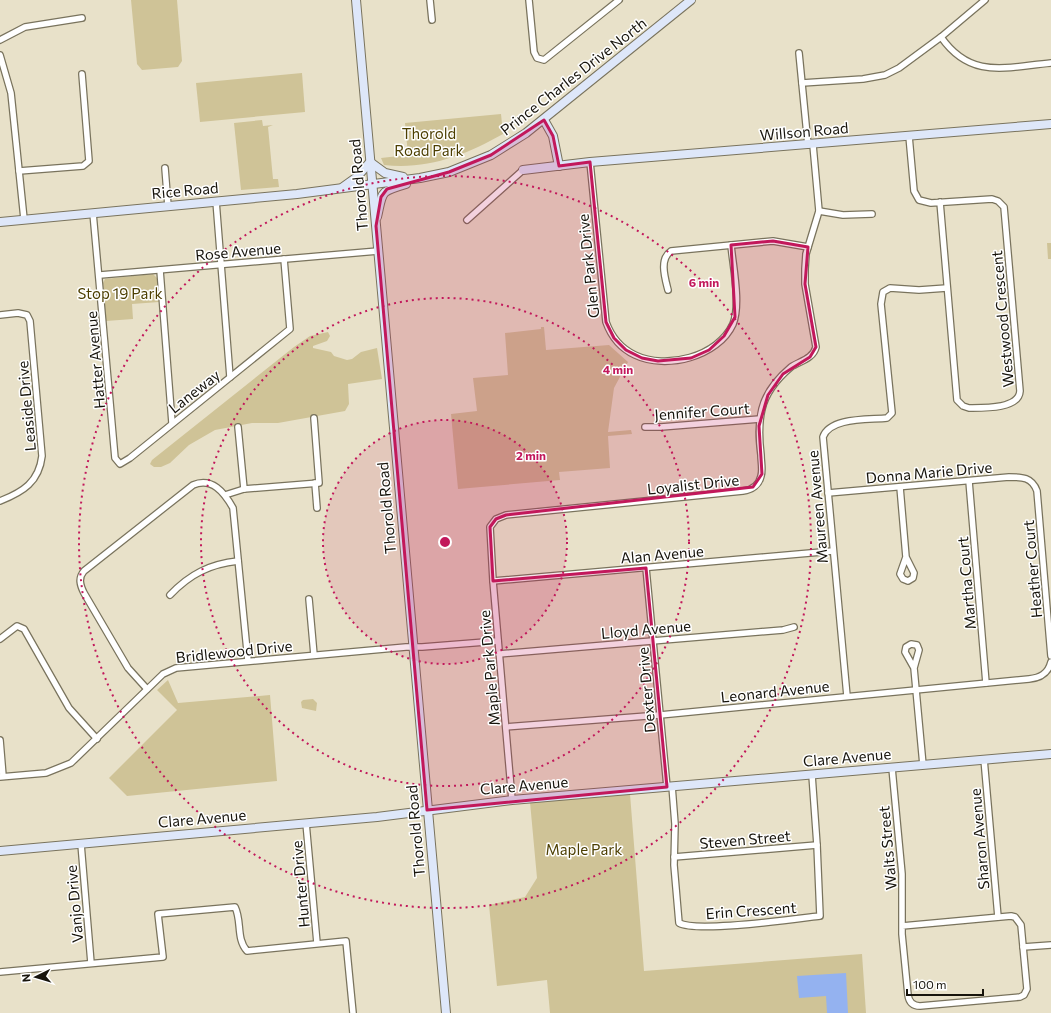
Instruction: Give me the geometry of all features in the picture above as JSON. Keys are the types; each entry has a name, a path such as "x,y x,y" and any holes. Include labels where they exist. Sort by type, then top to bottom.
{"street":[{"name":"Thorold Road","path":"356,0 446,1013"},
{"path":"430,0 432,20"},
{"path":"529,0 534,52 537,58 544,60 619,0"},
{"name":"Prince Charles Drive North","path":"372,183 420,178 449,172 491,155 544,120 691,0"},
{"path":"802,83 863,79 885,75 899,68 941,37 985,0"},
{"path":"0,40 25,27 82,18"},
{"path":"941,37 957,56 978,66 996,68 1051,63"},
{"name":"Loyalist Drive","path":"489,533 494,521 506,515 750,489 758,483 762,474 760,419 763,407 774,384 793,366 812,355 816,349 805,276 805,262 808,246 819,211 799,53"},
{"path":"0,55 11,93 24,220"},
{"path":"19,171 83,166 89,161 82,74"},
{"path":"544,120 554,136 559,166"},
{"name":"Willson Road","path":"524,170 590,162 1051,124"},
{"name":"Westwood Crescent","path":"909,136 915,194 924,202 992,199 1000,202 1004,207 1020,391 1018,399 1013,403 969,408 958,402 940,202"},
{"path":"342,187 357,177 370,159 388,174 420,178"},
{"name":"Glen Park Drive","path":"590,162 606,322 609,330 619,344 634,355 658,361 692,358 703,354 724,336 732,324 736,310 732,245"},
{"path":"165,168 168,206"},
{"path":"467,220 524,170"},
{"path":"376,226 380,199 384,192 420,178"},
{"name":"Rice Road","path":"0,222 216,201 372,183"},
{"path":"216,201 230,377"},
{"path":"819,211 839,215 872,214"},
{"name":"Hatter Avenue","path":"93,213 100,275 115,458"},
{"path":"668,290 664,262 670,252 773,241 808,246"},
{"name":"Rose Avenue","path":"100,275 222,266 378,251"},
{"name":"Laneway","path":"115,458 118,464 122,464 290,329 284,259"},
{"path":"160,270 172,423"},
{"name":"Maureen Avenue","path":"847,696 823,440 828,429 838,423 887,418 893,412 890,400 881,304 882,294 890,288 919,290 947,288"},
{"name":"Leaside Drive","path":"0,315 18,313 27,314 30,321 42,456 41,467 32,483 18,494 0,501"},
{"path":"225,495 244,489 319,483 314,418"},
{"name":"Jennifer Court","path":"645,427 760,419"},
{"path":"238,426 244,489"},
{"name":"Donna Marie Drive","path":"828,493 1019,477 1031,481"},
{"name":"Martha Court","path":"969,481 986,683"},
{"name":"Heather Court","path":"1031,481 1037,491 1051,656"},
{"path":"147,689 128,668 87,599 80,584 82,574 193,485 200,482 208,482 214,485 225,495 233,508 248,660"},
{"path":"315,483 317,508"},
{"path":"900,487 906,557"},
{"name":"Maple Park Drive","path":"489,533 512,800"},
{"name":"Alan Avenue","path":"493,581 833,551"},
{"path":"170,595 184,581 199,571 215,565 238,561"},
{"path":"1044,565 1051,565"},
{"name":"Dexter Drive","path":"646,568 660,715 669,786"},
{"path":"309,599 314,655"},
{"path":"0,639 17,626 24,629 69,708 97,739"},
{"name":"Lloyd Avenue","path":"499,654 783,630 794,627"},
{"path":"413,647 498,641"},
{"name":"Bridlewood Drive","path":"2,777 46,772 60,769 71,763 163,674 176,668 248,660 413,647"},
{"name":"Leonard Avenue","path":"506,727 660,715 1036,678 1045,674 1051,662"},
{"path":"914,668 923,765"},
{"path":"0,740 2,777"},
{"name":"Clare Avenue","path":"0,851 306,823 512,800 1051,754"},
{"name":"Sharon Avenue","path":"984,759 998,917"},
{"name":"Walts Street","path":"892,768 902,874 902,926 909,1004 920,1006 1026,996 1023,947 1019,917 1010,916 902,926"},
{"name":"Erin Crescent","path":"669,786 675,824 674,857 677,915 679,923 690,926 753,924 820,916 812,774"},
{"name":"Hunter Drive","path":"306,823 317,944"},
{"name":"Vanjo Drive","path":"81,844 91,963"},
{"name":"Steven Street","path":"674,857 817,845"},
{"path":"0,972 163,958 158,914 235,907 239,914 241,945 247,951 346,941 353,1013"},
{"path":"1023,947 1051,945"}],"highlighted area":[{"path":"544,120 553,136 559,166 590,162 606,322 614,338 626,350 642,358 658,361 691,358 709,350 724,336 735,317 731,245 773,241 808,247 805,284 816,347 810,357 783,374 768,395 759,426 762,474 753,487 506,515 496,519 490,527 493,581 646,568 667,787 427,810 376,226 381,197 387,189 449,172 491,155"}],"green space":[{"path":"131,0 177,0 182,61 178,67 142,70 137,64"},
{"path":"302,73 305,112 200,122 196,83"},
{"name":"Thorold Road Park","path":"501,114 503,134 489,142 460,154 431,163 400,166 384,165 381,158 408,155 405,123"},
{"path":"262,120 263,126 273,125 268,127 273,179 278,179 279,187 241,190 234,123"},
{"path":"1047,243 1051,243 1051,259 1048,259"},
{"name":"Stop 19 Park","path":"153,274 157,278 159,302 132,304 133,319 106,321 103,283 105,279"},
{"path":"541,327 544,327 546,350 609,345 628,362 614,388 608,432 631,430 632,434 608,436 610,468 559,472 560,480 458,489 451,414 477,411 473,378 508,375 505,333 541,329"},
{"path":"328,332 330,336 327,341 313,346 313,348 331,352 334,356 347,360 352,359 361,352 377,348 382,379 348,384 349,404 345,411 278,423 252,423 215,430 189,445 170,463 161,467 154,467 150,464 152,460 294,347 310,336"},
{"path":"168,680 178,703 270,695 277,781 127,796 109,778 177,710 157,690"},
{"path":"313,699 317,703 316,711 302,708 301,702 303,700"},
{"name":"Maple Park","path":"630,794 644,971 862,954 866,1013 550,1013 547,980 497,986 489,905 525,897 537,878 530,802"}],"water":[{"path":"846,973 848,1013 827,1013 826,996 799,998 797,976"}]}
